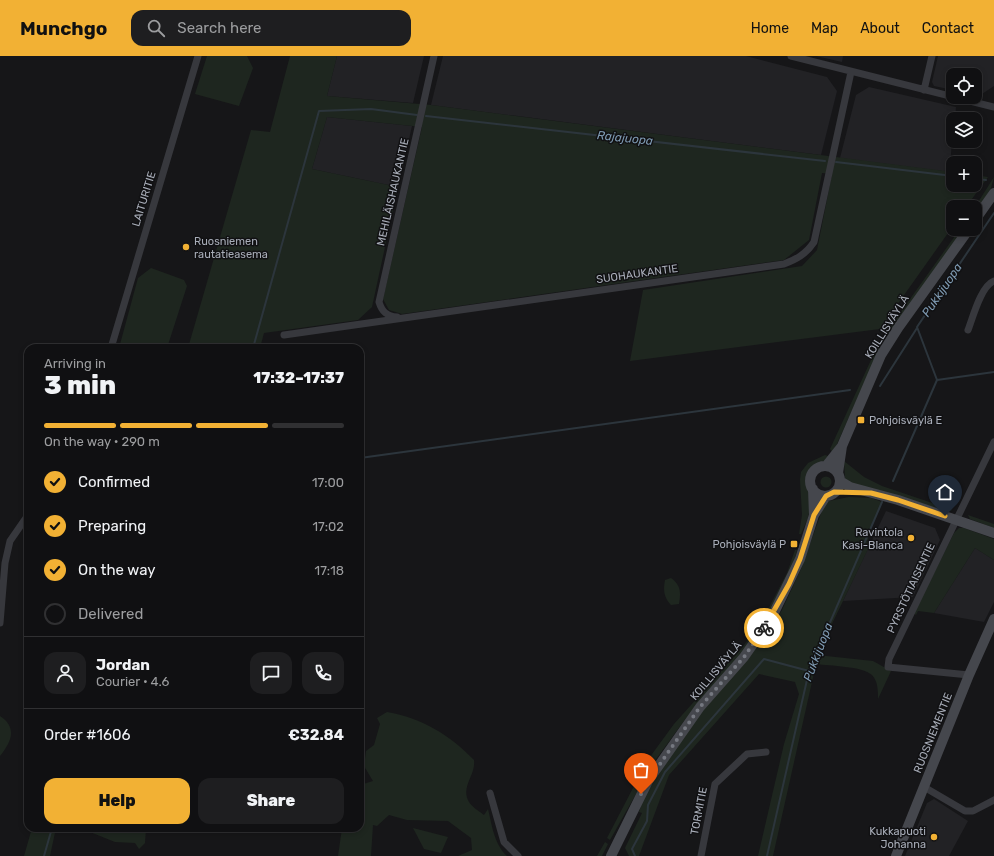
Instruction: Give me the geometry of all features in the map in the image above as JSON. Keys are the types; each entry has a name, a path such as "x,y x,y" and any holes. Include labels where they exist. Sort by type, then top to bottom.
{"street":[{"name":"LAITURITIE","path":"112,344 198,56"},
{"name":"MEHILÄISHAUKANTIE","path":"403,318 389,316 382,310 380,302 434,56"},
{"path":"790,56 806,58 851,72 994,107"},
{"path":"924,90 932,56"},
{"name":"SUOHAUKANTIE","path":"284,335 784,264 800,258 808,251 814,242 851,72"},
{"path":"982,210 994,193"},
{"name":"KOILLISVÄYLÄ","path":"826,466 842,446 882,355 898,328 964,236"},
{"path":"968,330 980,299 989,284 994,281"},
{"name":"PYRSTÖTIAISENTIE","path":"969,675 888,666 889,659 994,442"},
{"name":"KOILLISVÄYLÄ","path":"839,477 842,446"},
{"path":"871,493 817,493 813,489 811,482 812,474 818,468 826,466 835,470 839,477 871,493 898,500 994,533"},
{"path":"830,494 839,477"},
{"name":"KOILLISVÄYLÄ","path":"813,489 814,515"},
{"name":"KOILLISVÄYLÄ","path":"611,856 648,781 700,707 744,657 772,617 800,559 814,515 830,494"},
{"path":"0,623 5,563 10,541 24,521"},
{"name":"RUOSNIEMENTIE","path":"896,856 969,675 994,619"},
{"name":"TORMITIE","path":"701,856 715,784 747,754 766,752"},
{"path":"924,787 965,811 973,811 994,800"},
{"path":"490,793 504,842 518,856"}],"shaded area":[{"path":"207,56 247,56 253,68 239,106 195,94"},
{"path":"290,56 337,56 327,96 431,105 946,171 946,192 977,192 971,200 946,200 946,236 880,329 630,361 643,290 802,266 817,250 832,174 822,173 809,240 784,260 402,314 389,310 383,299 422,127 327,117 312,169 398,187 372,307 358,320 264,333 261,344 189,344 251,130 270,132"},
{"path":"337,56 424,56 413,103 327,96"},
{"path":"443,56 746,56 827,77 837,91 821,155 431,105"},
{"path":"816,56 843,56 842,62"},
{"path":"938,56 994,56 994,86 982,94 982,68 946,68 946,89 934,86 932,82"},
{"path":"869,87 956,107 956,112 946,112 946,148 951,148 951,156 946,156 946,171 840,158 856,95"},
{"path":"327,117 412,126 398,187 312,169"},
{"path":"982,176 988,177 982,185"},
{"path":"994,177 991,188 982,203 982,200 979,200"},
{"path":"955,236 959,236 874,361 833,453 830,449 871,360 890,327"},
{"path":"151,268 184,280 187,286 168,344 120,344 138,278"},
{"path":"825,455 831,457 815,465 808,473 807,487 810,500 810,509 806,524 801,534 799,534 802,515 801,472 808,463"},
{"path":"844,461 864,477 882,486 953,510 946,512 854,486 845,479"},
{"path":"826,476 830,478 832,482 830,486 826,488 822,486 820,482 822,478"},
{"path":"849,497 871,498 882,502 868,535 869,547 817,655 873,661 891,671 878,699 877,683 872,675 867,672 854,668 816,664 773,856 758,856 784,744 799,694 795,682 759,674 669,775 639,856 629,856 625,848 642,813 639,812 642,802 663,764 699,715 760,644 782,610 801,569 824,505 829,501"},
{"path":"886,511 935,528 940,540 913,597 843,601"},
{"path":"968,515 994,524 994,528 970,519"},
{"path":"959,528 964,528 994,539 994,560 975,548 934,613 918,611 916,615 914,613 954,533"},
{"path":"975,548 994,560 994,602 984,622 934,613"},
{"path":"795,550 797,550 794,563 768,617 737,660 684,721 654,762 610,840 607,838 647,761 674,724 742,648 764,617 787,573"},
{"path":"671,578 677,583 680,590 679,604 671,605 665,596 665,580"},
{"path":"387,712 424,723 445,735 474,760 473,771 466,791 467,797 472,806 484,815 488,809 496,840 507,856 458,856 472,850 471,838 448,821 407,820 389,815 377,826 373,825 371,856 338,856 341,832 364,832 364,784 373,781 364,766 366,751 374,745 380,724 377,718"},
{"path":"0,716 9,725 11,735 7,746 0,756"},
{"path":"934,799 968,821 949,856 905,856 927,803"},
{"path":"413,828 448,837 441,853 424,849"},
{"path":"31,832 55,832 50,856 24,856"},
{"path":"90,832 146,832 145,843 139,849 135,843 115,842"},
{"path":"605,842 608,844 602,856 597,856"}],"waterway":[{"path":"254,344 319,111 371,109 417,115"},
{"name":"Rajajuopa","path":"426,116 825,161"},
{"name":"Rajajuopa","path":"836,162 946,175"},
{"name":"Rajajuopa","path":"982,180 986,180"},
{"name":"Pukkijuopa","path":"893,481 937,380 917,327 994,213"},
{"path":"880,386 917,328"},
{"path":"937,380 994,372"},
{"path":"364,457 850,390"},
{"name":"Pukkijuopa","path":"767,856 809,671 882,502"},
{"path":"635,856 632,849 647,821 648,805 665,772 764,659 809,671"},
{"path":"44,856 51,832"}],"way so far":[{"path":"641,794 648,781 700,707 744,657 764,628"}],"place":[{"name":"Ruosniemen rautatieasema","path":"186,247"},
{"name":"Pohjoisväylä E","path":"861,420"},
{"name":"Ravintola Kasi-Blanca","path":"911,538"},
{"name":"Pohjoisväylä P","path":"794,544"},
{"name":"Kukkapuoti Johanna","path":"934,837"}],"route":[{"path":"764,628 772,617 789,584 800,559 814,515 826,496 834,492 848,494 871,493 898,500 945,516"}]}
